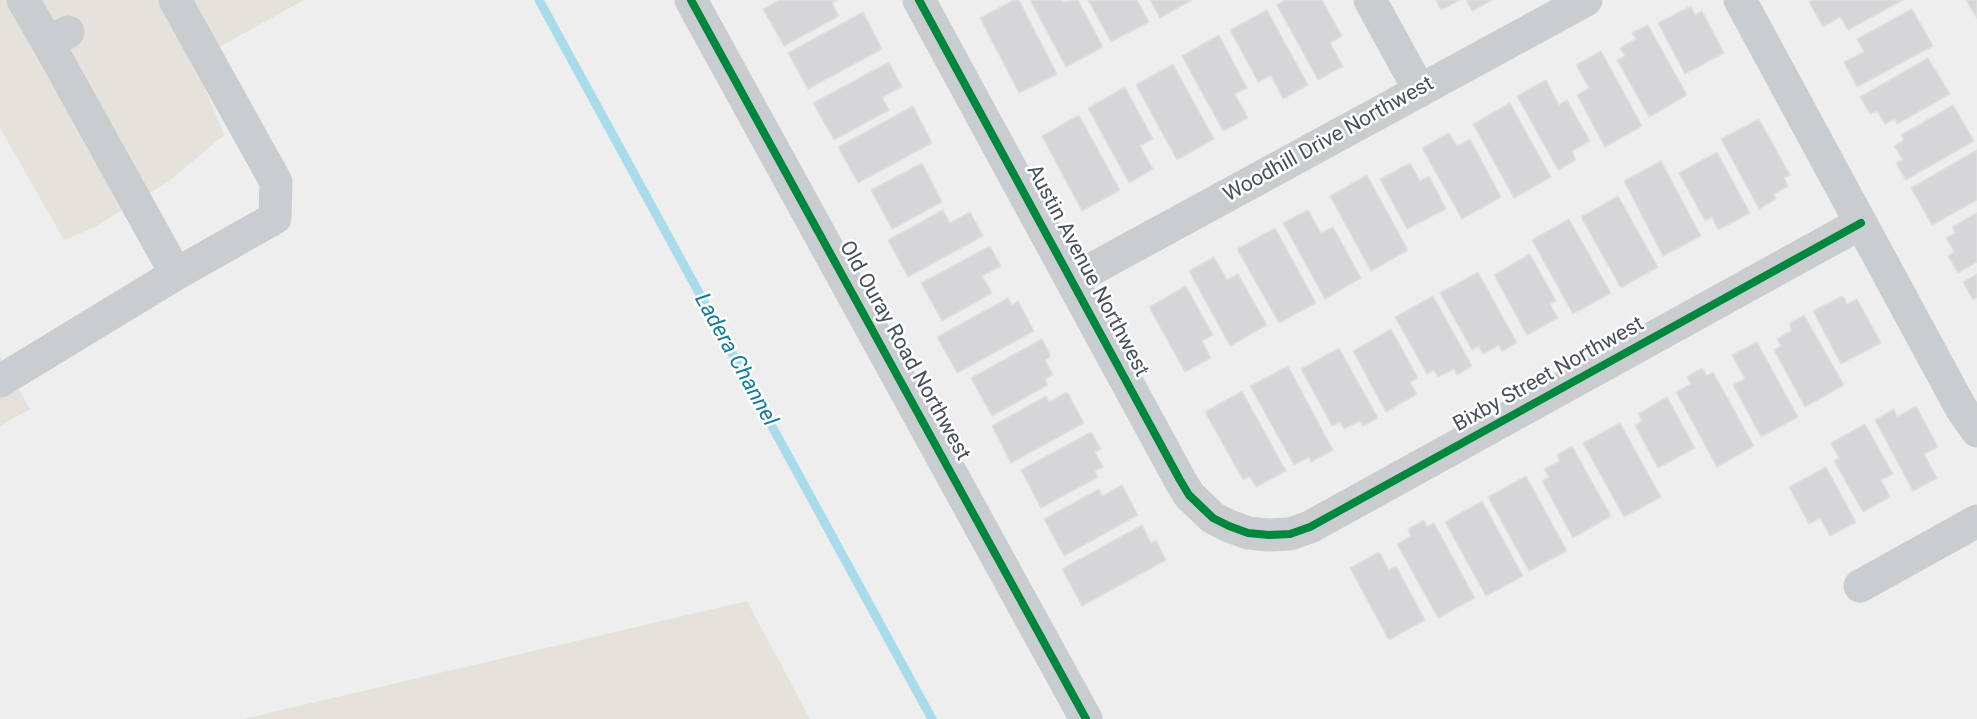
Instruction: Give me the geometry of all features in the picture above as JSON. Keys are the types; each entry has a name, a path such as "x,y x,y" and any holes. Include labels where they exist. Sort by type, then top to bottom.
{"street":[{"path":"23,0 58,38 176,274"},
{"path":"0,381 176,274 275,218 276,182 175,0"},
{"name":"Old Ouray Road Northwest","path":"691,0 1086,719"},
{"name":"Austin Avenue Northwest","path":"919,0 1189,495 1214,518 1248,533"},
{"path":"1370,0 1420,91"},
{"name":"Woodhill Drive Northwest","path":"1072,280 1586,0"},
{"path":"1740,0 1961,408 1977,431"},
{"name":"Bixby Street Northwest","path":"1248,533 1290,534 1310,527 1861,223"},
{"path":"1860,586 1977,521"}],"shaded area":[{"path":"0,0 304,0 194,61 224,135 168,182 93,228 64,240 0,128"},
{"path":"0,356 30,409 0,426"},
{"path":"747,601 810,719 243,719"}],"building":[{"path":"780,0 837,0 832,3 839,16 784,46 763,9"},
{"path":"1014,0 1019,0 1057,74 1019,93 980,18"},
{"path":"1030,0 1062,0 1063,2 1078,0 1103,47 1066,67"},
{"path":"1088,0 1137,0 1149,22 1111,42"},
{"path":"1150,0 1192,0 1160,18"},
{"path":"1285,0 1322,0 1342,36 1330,43 1343,66 1318,80 1277,5"},
{"path":"1436,0 1460,0 1441,10"},
{"path":"1466,0 1492,0 1472,11"},
{"path":"1813,0 1903,0 1848,30 1840,17 1823,27 1809,2"},
{"path":"1966,0 1977,0 1977,18"},
{"path":"1691,6 1695,15 1702,11 1724,53 1685,74 1658,23"},
{"path":"1912,9 1933,46 1857,87 1844,62 1864,52 1857,39"},
{"path":"1267,10 1308,85 1283,99 1271,75 1258,82 1230,30"},
{"path":"863,12 882,49 808,89 788,53"},
{"path":"1648,25 1687,95 1649,117 1617,60 1625,56 1620,48 1636,39 1632,33"},
{"path":"1219,35 1247,88 1235,94 1248,118 1223,131 1182,56"},
{"path":"1601,51 1642,126 1605,147 1577,95 1589,88 1576,65"},
{"path":"1928,58 1950,94 1897,124 1894,119 1885,124 1877,111 1870,114 1860,97"},
{"path":"889,62 902,87 882,97 889,110 834,140 813,103"},
{"path":"1173,64 1214,139 1177,160 1136,85"},
{"path":"1546,80 1559,105 1567,100 1590,141 1572,151 1576,160 1558,170 1517,96"},
{"path":"1125,87 1153,139 1140,146 1153,169 1129,183 1088,108"},
{"path":"1510,103 1551,177 1514,198 1473,124"},
{"path":"1953,105 1974,141 1906,180 1896,163 1903,160 1894,146 1904,140 1901,135"},
{"path":"913,106 932,143 858,183 838,147"},
{"path":"1079,115 1120,190 1082,211 1042,136"},
{"path":"1759,119 1790,175 1784,178 1788,186 1774,194 1776,199 1759,209 1721,139"},
{"path":"1449,133 1457,146 1470,139 1501,197 1462,219 1422,148"},
{"path":"1977,150 1977,200 1932,225 1911,188"},
{"path":"1717,152 1750,213 1718,230 1712,217 1705,221 1679,173"},
{"path":"1661,161 1701,236 1663,256 1624,181"},
{"path":"922,163 942,202 892,229 871,190"},
{"path":"1410,163 1420,181 1429,176 1446,209 1407,229 1380,179"},
{"path":"1367,175 1408,250 1371,271 1330,196"},
{"path":"1618,196 1658,267 1621,288 1581,217"},
{"path":"943,210 950,223 970,212 983,236 908,277 888,240"},
{"path":"1308,210 1321,233 1333,227 1361,278 1325,299 1283,223"},
{"path":"1977,213 1977,262 1958,273 1948,256 1954,252 1946,238 1955,233 1952,227"},
{"path":"1569,219 1611,293 1573,314 1532,240"},
{"path":"1275,228 1316,303 1279,323 1237,249"},
{"path":"990,246 1001,266 982,276 992,293 942,321 921,283"},
{"path":"1530,254 1556,301 1550,304 1558,318 1527,335 1494,275"},
{"path":"1214,257 1227,280 1238,274 1267,325 1230,346 1189,271"},
{"path":"1478,272 1517,343 1502,351 1499,345 1483,354 1479,346 1472,350 1440,293"},
{"path":"1977,274 1977,297 1973,300 1963,282"},
{"path":"1186,286 1213,335 1202,341 1211,358 1185,372 1149,307"},
{"path":"1433,296 1472,366 1457,375 1454,369 1438,377 1434,370 1427,374 1395,317"},
{"path":"1843,296 1847,304 1857,299 1881,343 1841,364 1813,311"},
{"path":"1008,298 1012,305 1018,301 1034,331 957,373 937,337"},
{"path":"1804,315 1844,385 1805,407 1774,350 1781,346 1777,339 1792,330 1789,324"},
{"path":"1391,329 1418,378 1410,382 1417,394 1386,412 1353,351"},
{"path":"1042,339 1051,356 1045,360 1053,375 1045,379 1048,385 992,416 971,378"},
{"path":"1757,342 1798,417 1761,437 1733,385 1745,379 1732,355"},
{"path":"1339,348 1378,418 1363,426 1360,421 1344,429 1340,422 1332,426 1301,369"},
{"path":"1288,366 1333,450 1311,462 1309,457 1294,465 1250,386"},
{"path":"1702,368 1707,376 1713,372 1754,446 1717,467 1676,392 1691,384 1687,377"},
{"path":"1242,391 1286,471 1256,487 1250,477 1243,480 1205,412"},
{"path":"1067,392 1084,423 1011,463 992,426 1046,396 1049,402"},
{"path":"1667,397 1695,448 1658,468 1635,425 1642,421 1638,414"},
{"path":"1916,406 1938,447 1924,454 1937,478 1913,491 1875,420 1894,409 1897,417"},
{"path":"1620,423 1661,497 1624,517 1583,443"},
{"path":"1865,424 1893,474 1881,480 1890,497 1863,512 1834,461 1839,458 1831,443"},
{"path":"1091,432 1101,449 1095,452 1103,467 1095,471 1098,477 1041,508 1021,470"},
{"path":"1572,446 1611,516 1573,538 1542,481 1549,477 1544,469 1560,461 1557,455"},
{"path":"1826,467 1856,522 1830,536 1820,518 1809,524 1789,487"},
{"path":"1526,476 1567,551 1529,571 1488,497"},
{"path":"1122,485 1138,515 1064,556 1044,519 1099,489 1102,496"},
{"path":"1482,501 1523,576 1486,596 1445,522"},
{"path":"1424,520 1427,527 1434,523 1475,598 1438,618 1397,544 1411,536 1408,529"},
{"path":"1142,525 1151,543 1156,540 1166,560 1082,606 1062,569"},
{"path":"1379,552 1389,570 1396,566 1425,620 1389,640 1350,568"}],"waterway":[{"name":"Ladera Channel","path":"539,0 932,719"}],"cycle path":[{"path":"691,0 1086,719"},
{"path":"919,0 1189,495 1213,518 1248,533 1290,534 1310,527 1861,223"}]}
